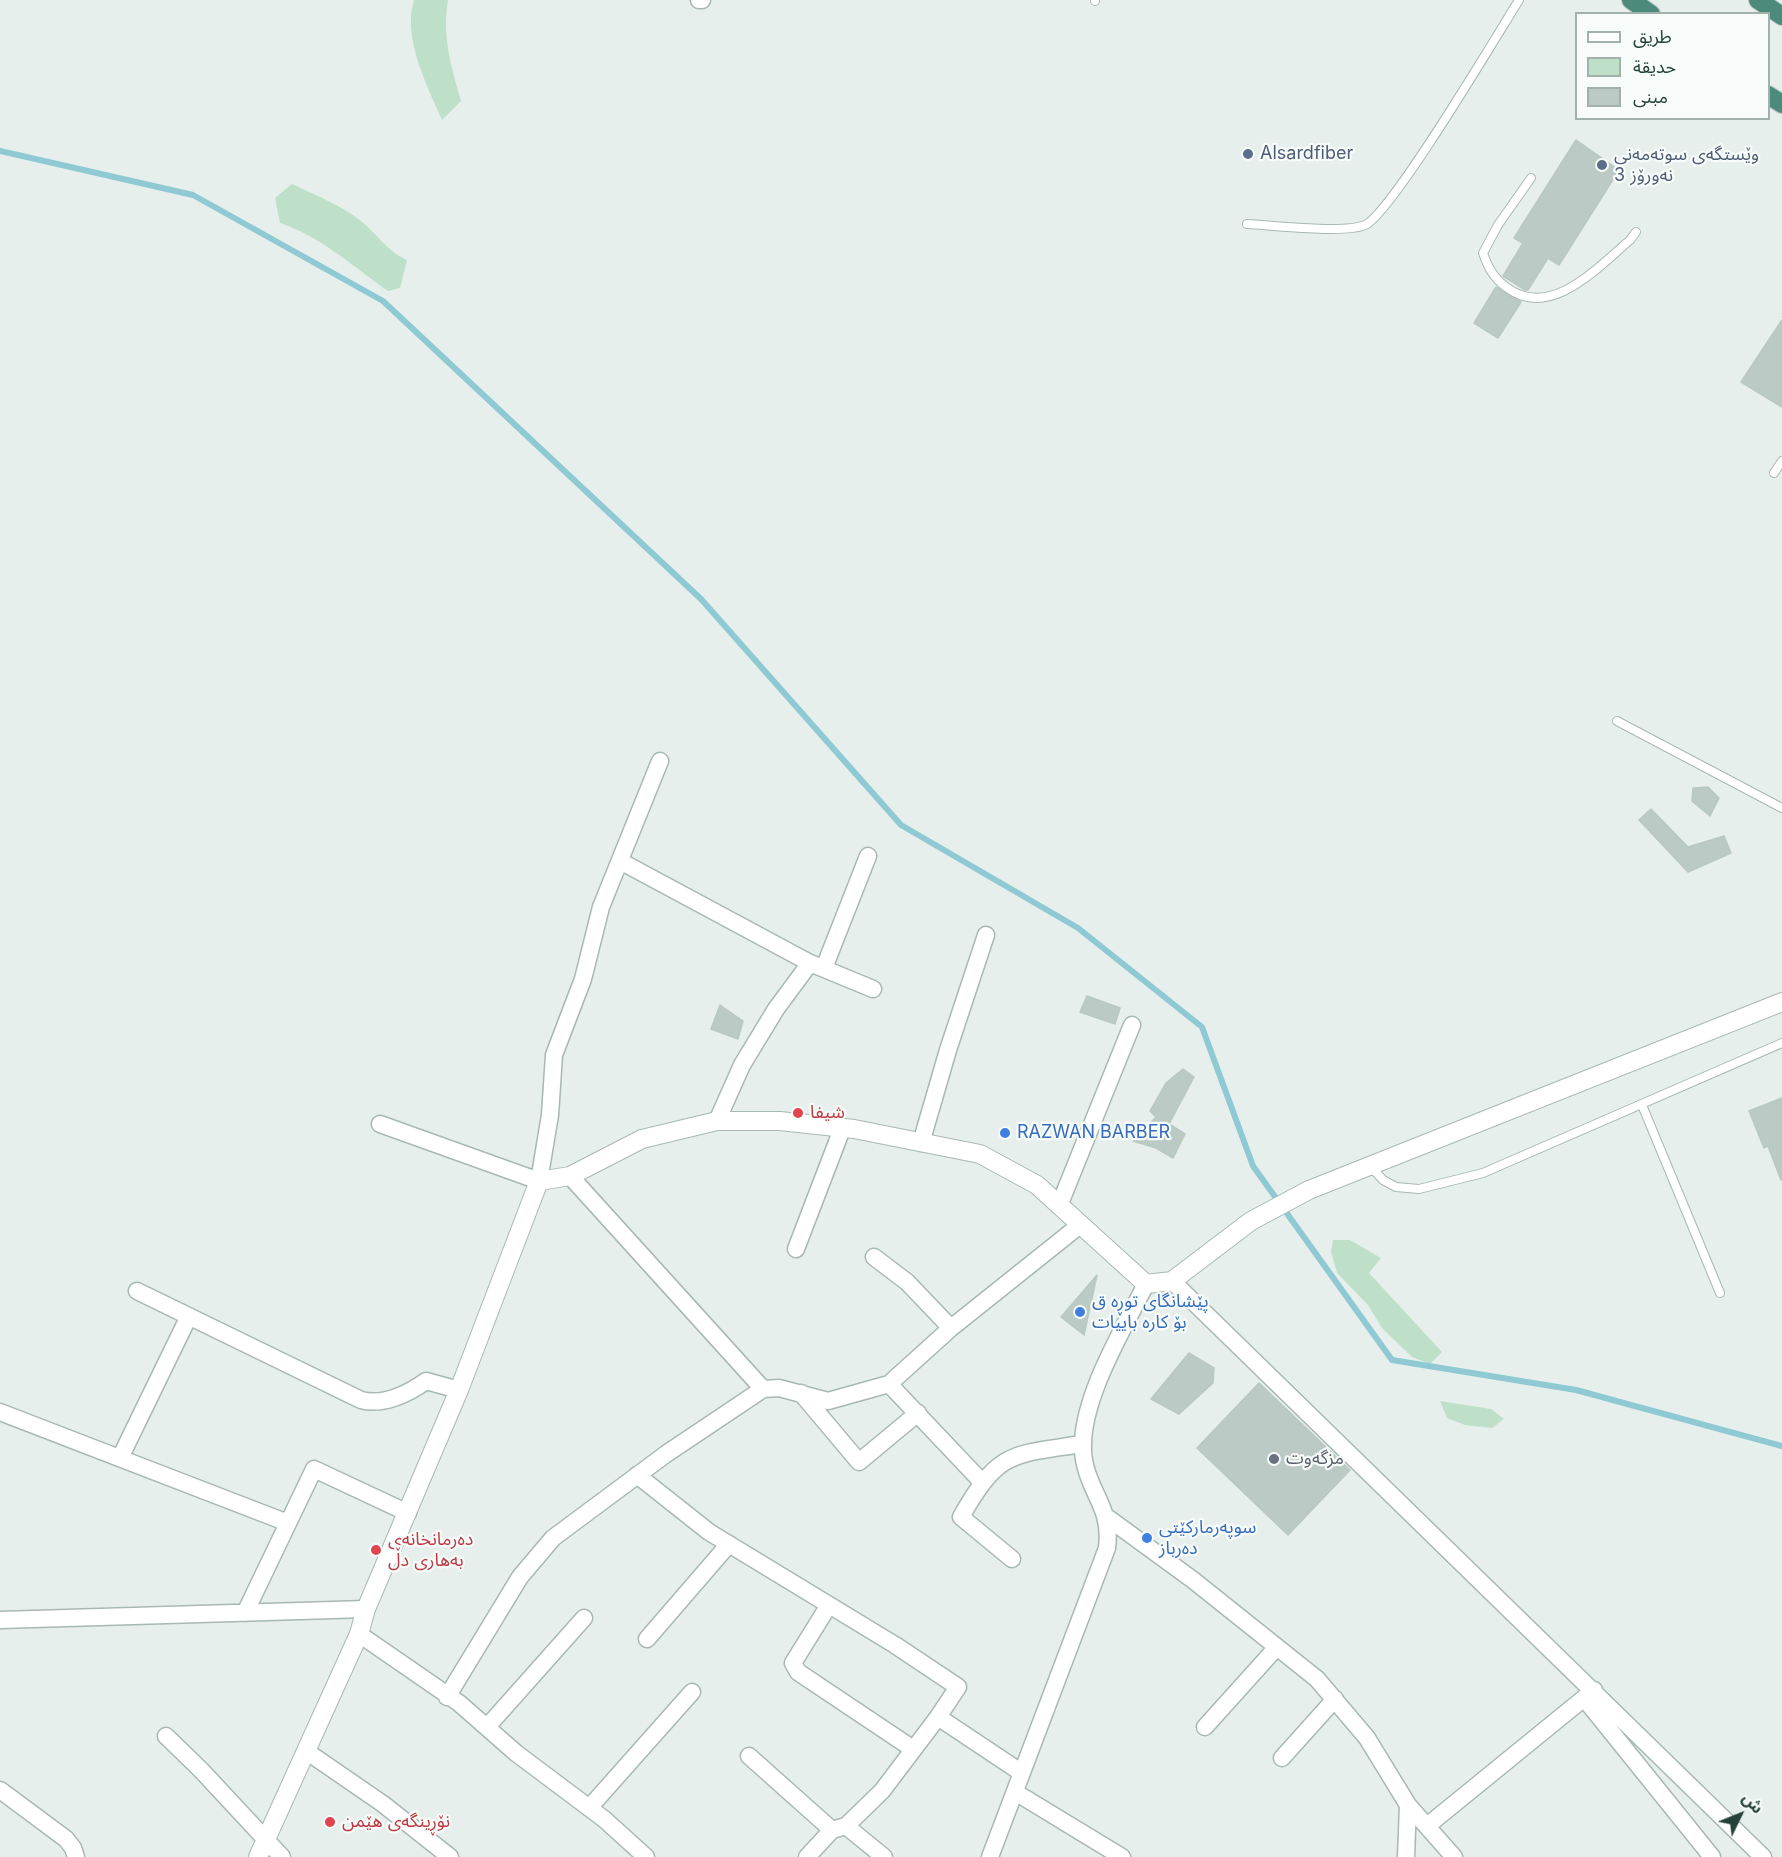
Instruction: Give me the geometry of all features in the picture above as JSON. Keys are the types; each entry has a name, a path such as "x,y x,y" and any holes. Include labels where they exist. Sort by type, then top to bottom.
{"highway":[{"path":"1631,0 1648,12"},
{"path":"1758,0 1782,16"}],"street":[{"path":"258,1857 359,1634 366,1609 459,1390 539,1181 550,1115 554,1055 583,979 601,907 660,761"},
{"path":"717,1121 742,1065 776,1009 817,965 868,856"},
{"path":"620,861 817,965 873,989"},
{"path":"921,1143 948,1050 986,936"},
{"path":"380,1124 539,1181 570,1176 642,1139 717,1121 780,1121 842,1129 980,1154 1037,1185 1146,1284 1172,1281 1251,1221 1310,1190 1782,1002"},
{"path":"1059,1206 1132,1025"},
{"path":"796,1249 842,1129"},
{"path":"570,1176 763,1389"},
{"path":"447,1697 519,1576 553,1538 637,1475 763,1389 779,1388 828,1401 889,1384 951,1328 1080,1225"},
{"path":"874,1257 907,1282 951,1328"},
{"path":"1172,1281 1589,1694 1762,1857"},
{"path":"990,1857 1107,1548 1108,1518 1084,1463 1082,1444 1084,1424 1107,1360 1146,1284"},
{"path":"137,1292 371,1402 380,1402 415,1390 426,1381 459,1390"},
{"path":"120,1456 189,1316"},
{"path":"889,1384 981,1481"},
{"path":"801,1393 859,1462 918,1413"},
{"path":"3,1420 120,1456 288,1523"},
{"path":"1012,1559 961,1516 981,1481 1005,1460 1026,1452 1082,1444"},
{"path":"244,1613 314,1469 408,1513"},
{"path":"637,1475 729,1544 895,1645 958,1687 938,1718 882,1791 807,1857"},
{"path":"1108,1518 1193,1580 1317,1679 1367,1738 1408,1804 1454,1857"},
{"path":"647,1639 729,1544"},
{"path":"829,1605 797,1654 793,1663 798,1672 913,1749"},
{"path":"0,1620 366,1609"},
{"path":"487,1727 584,1618"},
{"path":"359,1634 447,1697 459,1703 646,1857"},
{"path":"1205,1727 1277,1647"},
{"path":"589,1808 692,1692"},
{"path":"1427,1826 1589,1694"},
{"path":"1589,1694 1712,1857"},
{"path":"1282,1758 1335,1699"},
{"path":"938,1718 1022,1773"},
{"path":"166,1736 282,1857"},
{"path":"306,1751 383,1804 450,1857"},
{"path":"749,1756 839,1828 884,1857"},
{"path":"0,1790 66,1839 74,1848 76,1857"},
{"path":"1015,1792 1122,1857"},
{"path":"1406,1857 1408,1804"}],"lane":[{"path":"1247,224 1337,228 1365,225 1382,209 1416,161 1519,0"},
{"path":"1531,178 1498,225 1484,253 1497,280 1515,294 1546,299 1578,284 1630,240 1636,232"},
{"path":"1774,473 1782,461"},
{"path":"1617,721 1782,808"},
{"path":"1371,1167 1383,1180 1396,1187 1419,1189 1483,1173 1782,1043"},
{"path":"1642,1105 1720,1293"}],"green space":[{"path":"414,0 448,0 447,39 461,101 442,120 423,77 414,45 411,14"},
{"path":"292,184 353,215 388,247 407,260 400,288 388,291 323,244 280,223 275,198"},
{"path":"1333,1240 1350,1240 1381,1258 1369,1273 1442,1352 1430,1364 1412,1357 1382,1328 1368,1305 1337,1273 1331,1252"},
{"path":"1440,1401 1491,1409 1504,1419 1492,1428 1465,1425 1447,1418"}],"building":[{"path":"1576,140 1619,170 1559,265 1548,258 1528,290 1525,290 1503,276 1523,243 1514,238"},
{"path":"1496,287 1521,302 1498,338 1474,323"},
{"path":"1782,320 1782,407 1741,382"},
{"path":"1708,787 1719,798 1710,816 1692,801 1693,788"},
{"path":"1651,809 1688,847 1724,836 1731,853 1688,872 1639,820"},
{"path":"1087,996 1120,1008 1115,1024 1080,1012"},
{"path":"720,1005 743,1021 738,1039 711,1029"},
{"path":"1183,1069 1194,1077 1169,1124 1185,1134 1173,1158 1156,1148 1133,1141 1156,1117 1150,1111 1166,1083"},
{"path":"1782,1098 1781,1180 1768,1146 1764,1148 1749,1111"},
{"path":"1097,1275 1084,1335 1061,1317"},
{"path":"1189,1353 1214,1368 1213,1383 1179,1414 1151,1399"},
{"name":"مزگه‌وت","path":"1259,1383 1350,1470 1288,1535 1197,1448"}],"waterway":[{"path":"0,151 193,195 383,301 701,599 901,825 1078,928 1202,1027 1253,1166 1392,1360 1576,1390 1782,1446"}],"place":[{"name":"Alsardfiber","path":"1248,154"},
{"name":"وێستگەی سوتەمەنی نەورۆز 3","path":"1602,165"},
{"name":"شیفا","path":"798,1113"},
{"name":"RAZWAN BARBER","path":"1005,1133"},
{"name":"پێشانگای توڕه ق بۆ کاره باییات","path":"1080,1312"},
{"name":"مزگه‌وت","path":"1274,1459"},
{"name":"سوپەرمارکێتی دەرباز","path":"1147,1538"},
{"name":"دەرمانخانەی بەهاری دڵ","path":"376,1550"},
{"name":"نۆڕینگەی هێمن","path":"330,1822"}]}
